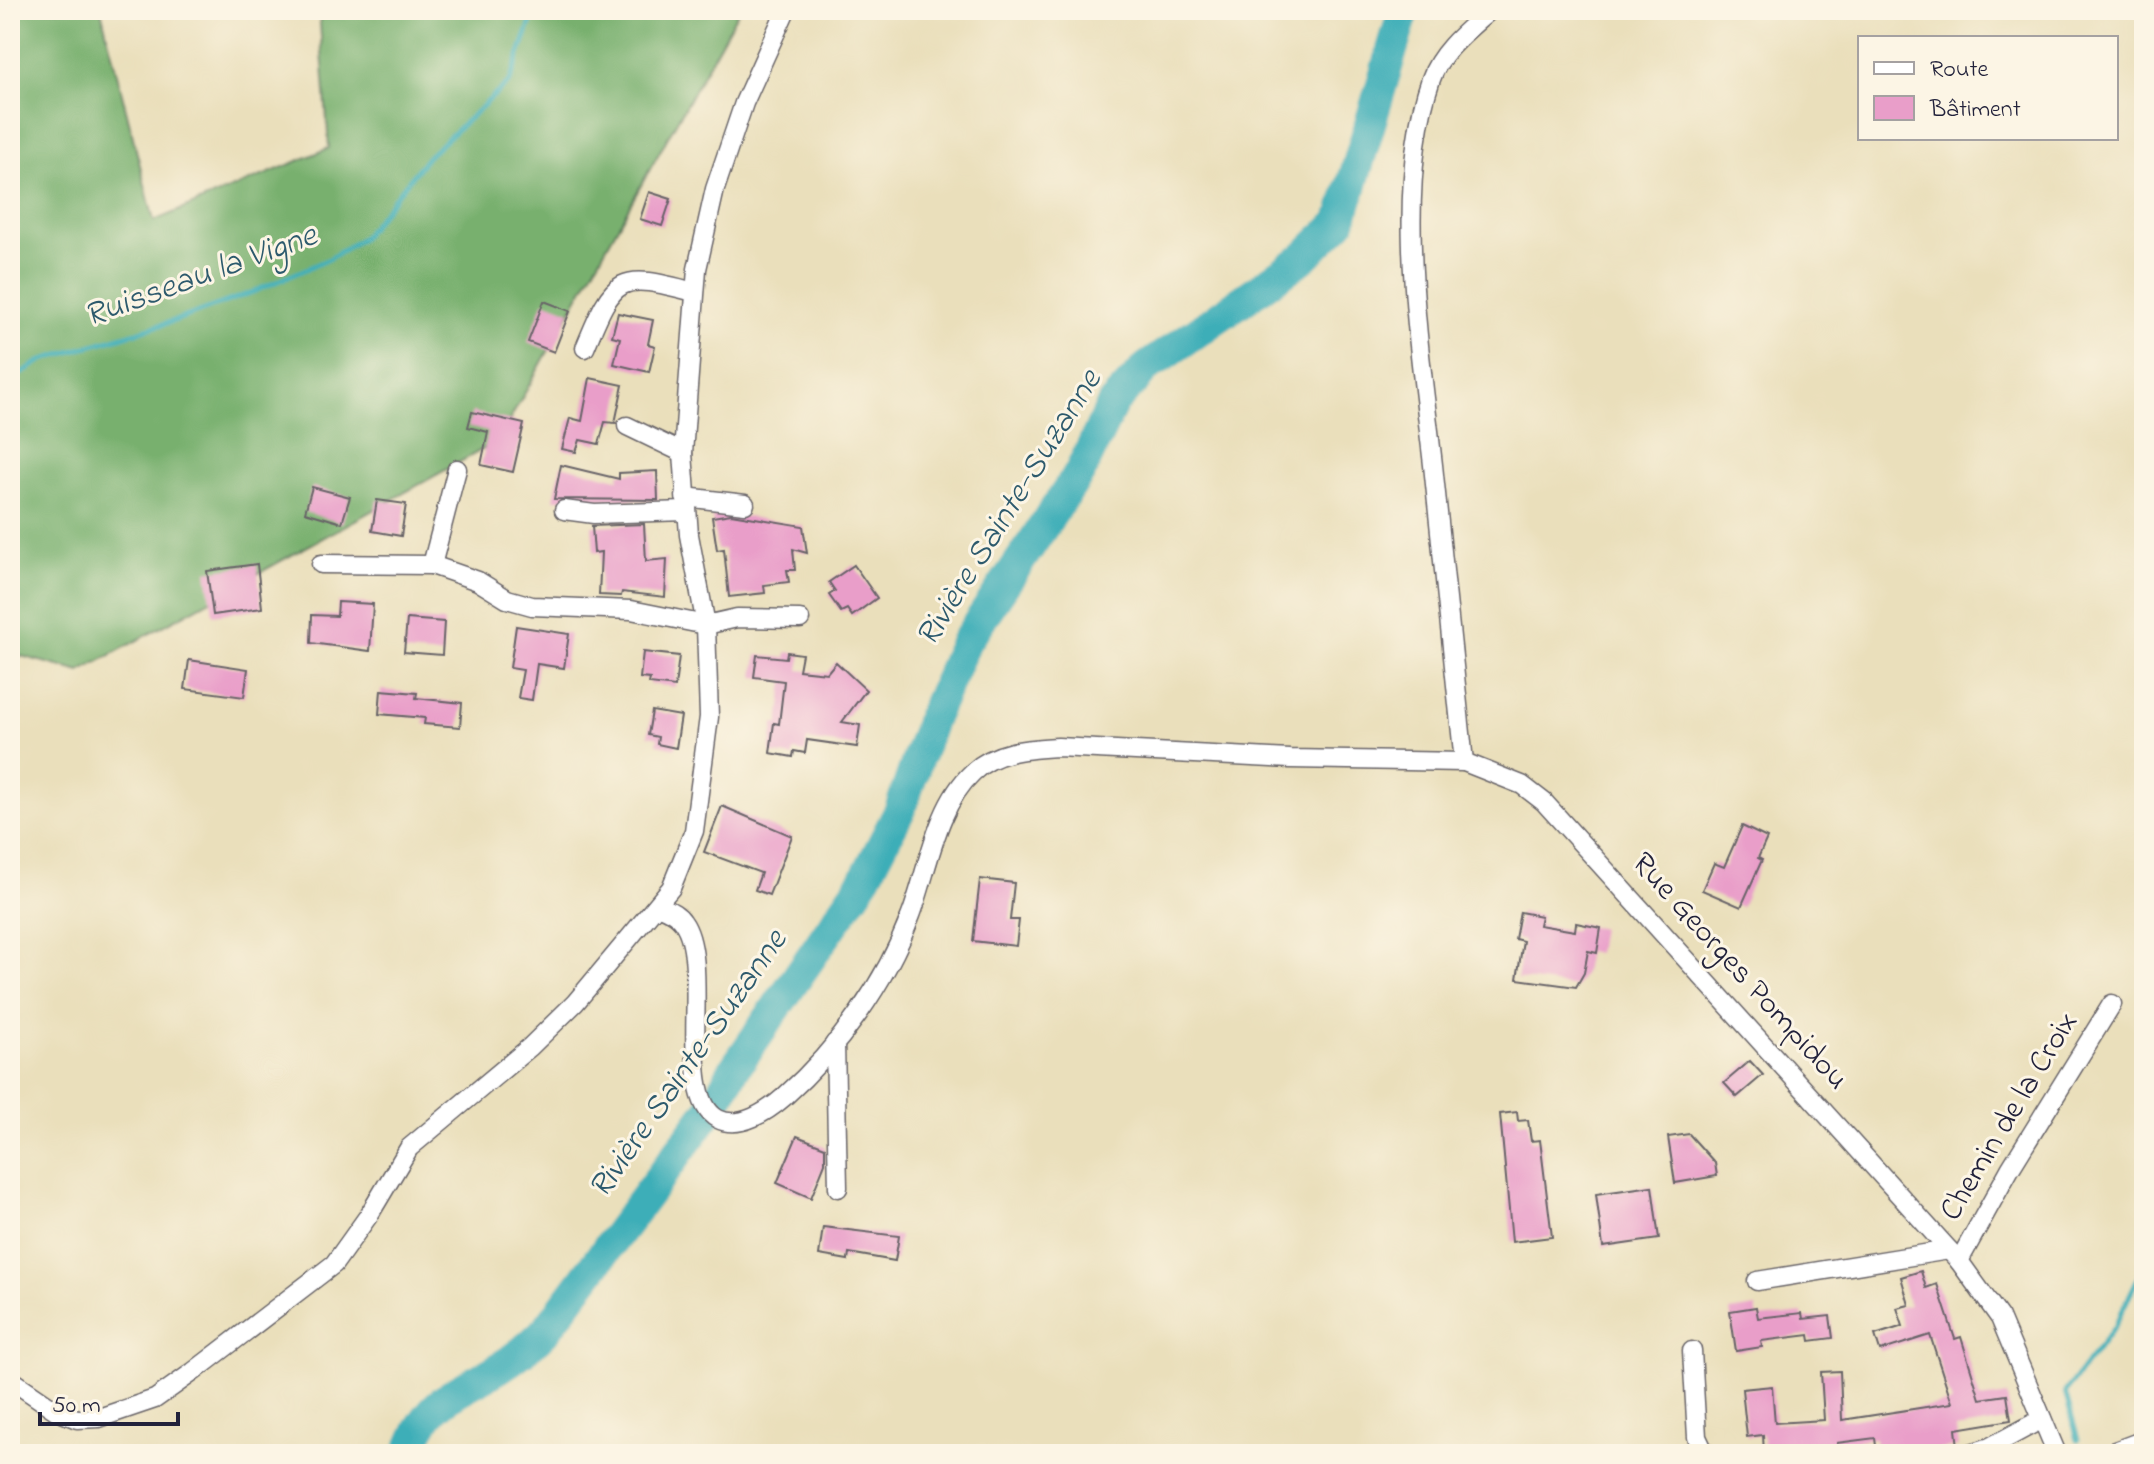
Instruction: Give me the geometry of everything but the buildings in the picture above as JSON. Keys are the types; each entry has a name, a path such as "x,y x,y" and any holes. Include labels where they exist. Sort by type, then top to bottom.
{"street":[{"path":"10,1379 57,1411 77,1419 99,1418 155,1399 193,1372 334,1264 369,1215 409,1148 552,1025 658,905 681,868 694,831 709,717 706,625 686,504 683,453 694,292 715,189 744,103 786,10"},
{"path":"658,905 684,923 693,949 695,1056 699,1089 706,1108 717,1119 743,1120 770,1109 808,1076 835,1043 886,968 910,917 938,833 954,798 972,772 993,757 1020,750 1058,747 1290,759 1464,762 1422,367 1410,204 1420,119 1432,75 1451,46 1490,10"},
{"path":"585,348 601,308 619,287 645,279 694,292"},
{"path":"627,426 683,453"},
{"path":"432,565 457,469"},
{"path":"564,510 594,514 686,504 745,504"},
{"path":"321,564 432,565 478,581 519,604 631,610 706,625 737,618 800,619"},
{"name":"Rue Georges Pompidou","path":"1464,762 1522,785 1544,802 1954,1256 2000,1318 2057,1454"},
{"name":"Chemin de la Croix","path":"1954,1256 2112,1004"},
{"path":"835,1043 838,1188"},
{"path":"1757,1281 1954,1256"},
{"path":"1692,1351 1697,1437 1705,1454"},
{"path":"1968,1454 1990,1447 2042,1419"},
{"path":"2107,1454 2144,1440"}],"green space":[{"path":"10,10 101,10 154,221 329,148 319,10 739,10 498,441 80,672 10,653"}],"waterway":[{"name":"Ruisseau la Vigne","path":"10,380 43,360 177,320 253,292 329,259 362,238 428,156 510,81 535,10"},
{"name":"Rivière Sainte-Suzanne","path":"409,1454 425,1421 444,1400 499,1368 547,1329 715,1103 734,1069 864,880 900,810 931,720 966,641 1080,472 1113,403 1147,367 1303,258 1341,221 1404,10"},
{"path":"2078,1440 2065,1392 2115,1326 2144,1265"}]}
